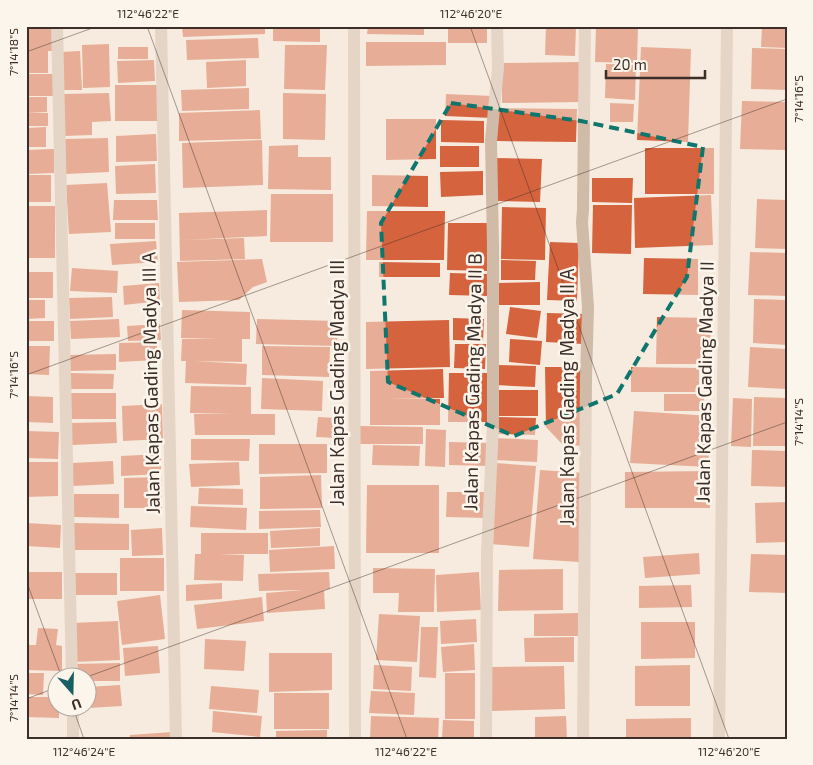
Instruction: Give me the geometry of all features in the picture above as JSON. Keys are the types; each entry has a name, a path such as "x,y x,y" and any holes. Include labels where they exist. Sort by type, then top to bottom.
{"street":[{"path":"57,26 72,668"},
{"name":"Jalan Kapas Gading Madya III A","path":"161,26 176,739"},
{"name":"Jalan Kapas Gading Madya III","path":"354,26 355,739"},
{"name":"Jalan Kapas Gading Madya II B","path":"486,739 487,553 493,425 491,140 498,68 497,26"},
{"name":"Jalan Kapas Gading Madya II A","path":"583,739 588,307 582,222 585,26"},
{"name":"Jalan Kapas Gading Madya II","path":"719,739 727,26"},
{"path":"73,718 74,739"}],"highlighted area":[{"path":"451,103 581,121 703,147 687,277 617,394 514,436 388,382 381,223"}],"building":[{"path":"26,26 53,26 53,51 48,51 48,73 26,73"},
{"path":"182,26 265,26 265,34 183,37"},
{"path":"273,26 320,26 320,42 273,41"},
{"path":"368,26 424,26 424,35 367,34"},
{"path":"448,26 487,26 487,43 448,43"},
{"path":"546,26 576,26 575,56 545,55"},
{"path":"596,26 638,26 637,63 595,62"},
{"path":"762,26 787,26 787,48 761,47"},
{"path":"258,38 259,58 187,60 186,40"},
{"path":"366,42 446,42 446,65 366,66"},
{"path":"109,44 110,87 83,88 82,45"},
{"path":"285,45 327,45 325,90 284,89"},
{"path":"118,47 148,47 148,59 118,59"},
{"path":"641,47 691,49 688,142 637,140"},
{"path":"752,48 787,49 787,90 751,89"},
{"path":"80,51 82,90 63,90 61,52"},
{"path":"154,60 155,81 118,83 117,61"},
{"path":"246,60 246,86 207,88 206,62"},
{"path":"581,62 581,102 502,103 502,63"},
{"path":"606,64 636,65 635,100 605,98"},
{"path":"26,74 53,74 53,96 26,96"},
{"path":"115,85 157,85 157,121 115,121"},
{"path":"249,88 249,109 182,111 181,90"},
{"path":"109,93 111,121 92,122 92,135 64,136 63,94"},
{"path":"283,93 326,94 325,140 283,139"},
{"path":"446,94 493,96 492,118 445,116"},
{"path":"26,97 47,97 47,112 26,113"},
{"path":"742,101 787,102 787,150 740,149"},
{"path":"610,103 634,104 633,122 610,122"},
{"path":"498,108 577,109 576,142 497,141"},
{"path":"260,110 261,139 179,141 179,113"},
{"path":"26,113 48,113 48,126 26,126"},
{"path":"386,119 436,119 436,159 386,160"},
{"path":"441,120 484,121 484,143 441,142"},
{"path":"46,127 46,147 26,147 26,128"},
{"path":"156,134 157,161 116,162 116,136"},
{"path":"108,138 109,172 66,174 64,139"},
{"path":"262,140 263,185 183,188 182,143"},
{"path":"298,145 298,157 331,157 331,190 268,189 269,146"},
{"path":"440,146 479,146 479,167 440,167"},
{"path":"645,148 714,148 714,194 645,194"},
{"path":"54,149 54,173 26,174 26,150"},
{"path":"494,158 542,159 540,202 494,201"},
{"path":"155,164 156,193 116,194 115,166"},
{"path":"483,171 483,195 441,197 440,172"},
{"path":"26,175 51,175 51,202 26,202"},
{"path":"372,175 428,176 428,207 372,206"},
{"path":"592,178 633,178 632,203 592,202"},
{"path":"107,183 111,232 69,234 66,185"},
{"path":"271,194 333,194 333,242 270,242"},
{"path":"711,195 713,245 635,248 634,198"},
{"path":"757,199 787,200 787,249 755,248"},
{"path":"114,200 157,200 158,220 113,220"},
{"path":"593,205 632,205 631,254 592,253"},
{"path":"26,206 55,206 55,258 26,258"},
{"path":"502,207 546,208 545,260 501,259"},
{"path":"267,210 267,236 184,240 244,238 245,259 180,261 179,213"},
{"path":"367,211 445,211 444,260 366,260"},
{"path":"115,223 155,223 155,239 115,239"},
{"path":"448,223 489,223 488,271 447,270"},
{"path":"156,241 158,262 112,265 110,244"},
{"path":"550,242 579,243 577,301 547,300"},
{"path":"750,252 787,253 787,296 748,295"},
{"path":"644,258 698,259 698,295 643,294"},
{"path":"262,259 267,282 253,287 239,300 179,302 177,262"},
{"path":"501,260 536,261 535,280 501,280"},
{"path":"379,262 440,263 440,277 379,277"},
{"path":"72,268 118,271 117,293 70,291"},
{"path":"26,272 53,272 53,298 26,298"},
{"path":"450,273 489,274 488,296 449,295"},
{"path":"540,282 540,305 497,305 497,283"},
{"path":"159,283 160,301 124,305 123,286"},
{"path":"112,297 113,317 70,319 69,298"},
{"path":"754,299 787,300 787,345 753,343"},
{"path":"26,300 45,300 45,318 26,319"},
{"path":"510,307 541,311 537,338 506,334"},
{"path":"182,310 250,312 250,339 242,339 242,362 194,361 247,364 246,385 185,383 186,361 181,361 182,339 219,339 181,338"},
{"path":"547,313 584,314 583,344 546,342"},
{"path":"657,317 711,318 710,364 656,364"},
{"path":"453,318 484,319 483,341 453,340"},
{"path":"119,319 120,337 71,339 70,321"},
{"path":"257,319 338,321 337,346 256,344"},
{"path":"449,320 450,367 366,369 366,322"},
{"path":"26,321 54,321 54,341 26,341"},
{"path":"160,324 161,340 128,341 127,326"},
{"path":"510,339 542,341 540,365 509,362"},
{"path":"157,342 157,360 119,362 119,343"},
{"path":"455,344 486,344 485,369 454,368"},
{"path":"26,346 50,346 49,375 26,374"},
{"path":"262,346 330,347 329,377 262,375"},
{"path":"750,347 787,349 787,389 748,387"},
{"path":"116,354 116,370 69,371 69,355"},
{"path":"495,365 536,366 535,387 495,385"},
{"path":"545,367 584,367 582,446 562,444 546,427"},
{"path":"631,367 699,368 699,392 631,392"},
{"path":"443,369 444,398 387,399 440,399 440,425 370,425 370,371"},
{"path":"70,373 114,374 113,389 70,389"},
{"path":"449,373 487,373 487,422 448,422"},
{"path":"262,378 323,381 322,411 261,409"},
{"path":"191,386 251,387 251,414 275,414 275,435 195,435 194,414 232,414 190,413"},
{"path":"494,390 538,390 538,416 494,416"},
{"path":"70,393 116,393 116,419 70,419"},
{"path":"664,394 704,394 704,411 664,411"},
{"path":"26,396 53,397 53,423 26,422"},
{"path":"754,397 787,398 787,446 753,446"},
{"path":"733,398 752,399 751,447 731,446"},
{"path":"162,404 163,439 123,441 122,406"},
{"path":"634,411 711,416 708,467 630,463"},
{"path":"318,417 338,418 337,438 316,437"},
{"path":"497,417 536,418 535,435 496,434"},
{"path":"116,422 117,443 72,445 72,423"},
{"path":"359,426 423,427 423,444 359,444"},
{"path":"426,429 446,430 445,467 425,466"},
{"path":"26,431 59,432 58,459 26,458"},
{"path":"495,438 538,440 537,462 494,460"},
{"path":"191,439 250,439 249,461 191,460"},
{"path":"449,442 489,443 489,466 449,465"},
{"path":"259,444 327,444 327,473 259,474"},
{"path":"373,445 420,446 419,466 372,465"},
{"path":"752,450 787,451 787,487 751,486"},
{"path":"161,454 161,474 121,476 121,456"},
{"path":"113,461 114,484 73,486 72,463"},
{"path":"26,462 58,462 58,496 26,497"},
{"path":"239,462 240,485 191,487 189,464"},
{"path":"496,463 536,466 529,547 489,544"},
{"path":"540,470 585,473 579,562 533,559"},
{"path":"710,471 710,508 625,508 625,472"},
{"path":"321,475 322,508 260,509 260,477"},
{"path":"162,477 162,508 124,508 124,478"},
{"path":"367,485 439,485 439,553 366,553"},
{"path":"199,488 243,489 243,505 198,504"},
{"path":"447,492 487,492 487,518 446,517"},
{"path":"74,494 119,494 119,518 74,517"},
{"path":"787,502 787,542 756,543 755,503"},
{"path":"191,506 247,508 246,530 190,527"},
{"path":"320,510 321,527 259,529 259,511"},
{"path":"26,523 61,525 60,548 26,546"},
{"path":"73,523 129,524 129,550 74,550"},
{"path":"162,528 163,555 132,556 131,530"},
{"path":"320,528 320,546 271,548 270,531"},
{"path":"201,533 268,533 268,554 219,554 244,555 243,581 194,580 195,554 201,554"},
{"path":"334,546 335,569 270,572 269,550"},
{"path":"699,553 700,574 645,578 643,557"},
{"path":"751,554 787,555 787,593 749,592"},
{"path":"120,558 164,558 164,591 120,591"},
{"path":"373,568 435,569 434,612 398,612 399,593 373,593"},
{"path":"563,569 563,610 498,611 499,570"},
{"path":"26,572 62,572 62,599 26,599"},
{"path":"329,572 330,589 324,590 325,609 267,613 266,593 303,590 259,591 258,574"},
{"path":"479,572 481,610 437,612 436,575"},
{"path":"72,573 117,573 117,595 72,595"},
{"path":"222,583 222,599 186,601 186,585"},
{"path":"691,585 692,607 639,608 639,586"},
{"path":"160,595 165,639 122,645 117,601"},
{"path":"262,597 264,621 197,629 194,605"},
{"path":"578,613 578,636 534,636 534,614"},
{"path":"379,614 420,616 417,662 376,660"},
{"path":"476,619 477,642 441,644 440,621"},
{"path":"118,621 120,660 74,662 72,623"},
{"path":"641,622 695,622 695,658 641,659"},
{"path":"421,627 438,627 436,678 419,677"},
{"path":"38,628 58,629 56,645 62,646 62,668 48,668 48,671 26,670 26,645 36,645"},
{"path":"574,637 574,662 525,662 524,638"},
{"path":"205,639 246,641 244,671 204,669"},
{"path":"474,644 475,670 443,672 441,647"},
{"path":"158,646 160,673 125,676 123,648"},
{"path":"269,653 332,653 332,690 269,692"},
{"path":"120,663 120,681 98,681 98,668 74,668 74,664"},
{"path":"374,665 412,667 411,691 373,689"},
{"path":"690,665 690,706 635,706 635,666"},
{"path":"564,666 565,709 492,711 491,667"},
{"path":"26,673 44,673 43,695 26,694"},
{"path":"445,673 475,673 475,719 445,719"},
{"path":"120,685 122,706 98,707 98,686"},
{"path":"211,686 259,690 257,713 209,709"},
{"path":"371,691 415,693 414,715 369,713"},
{"path":"274,693 329,693 329,729 274,729"},
{"path":"26,697 48,697 48,718 26,717"},
{"path":"213,711 262,716 260,737 212,732"},
{"path":"371,716 439,718 438,739 370,739"},
{"path":"566,716 567,739 535,739 535,717"},
{"path":"691,718 691,739 626,739 626,719"},
{"path":"443,720 474,721 474,739 442,739"},
{"path":"327,730 327,739 276,739 276,731"},
{"path":"172,732 172,739 130,739 130,735"}]}
